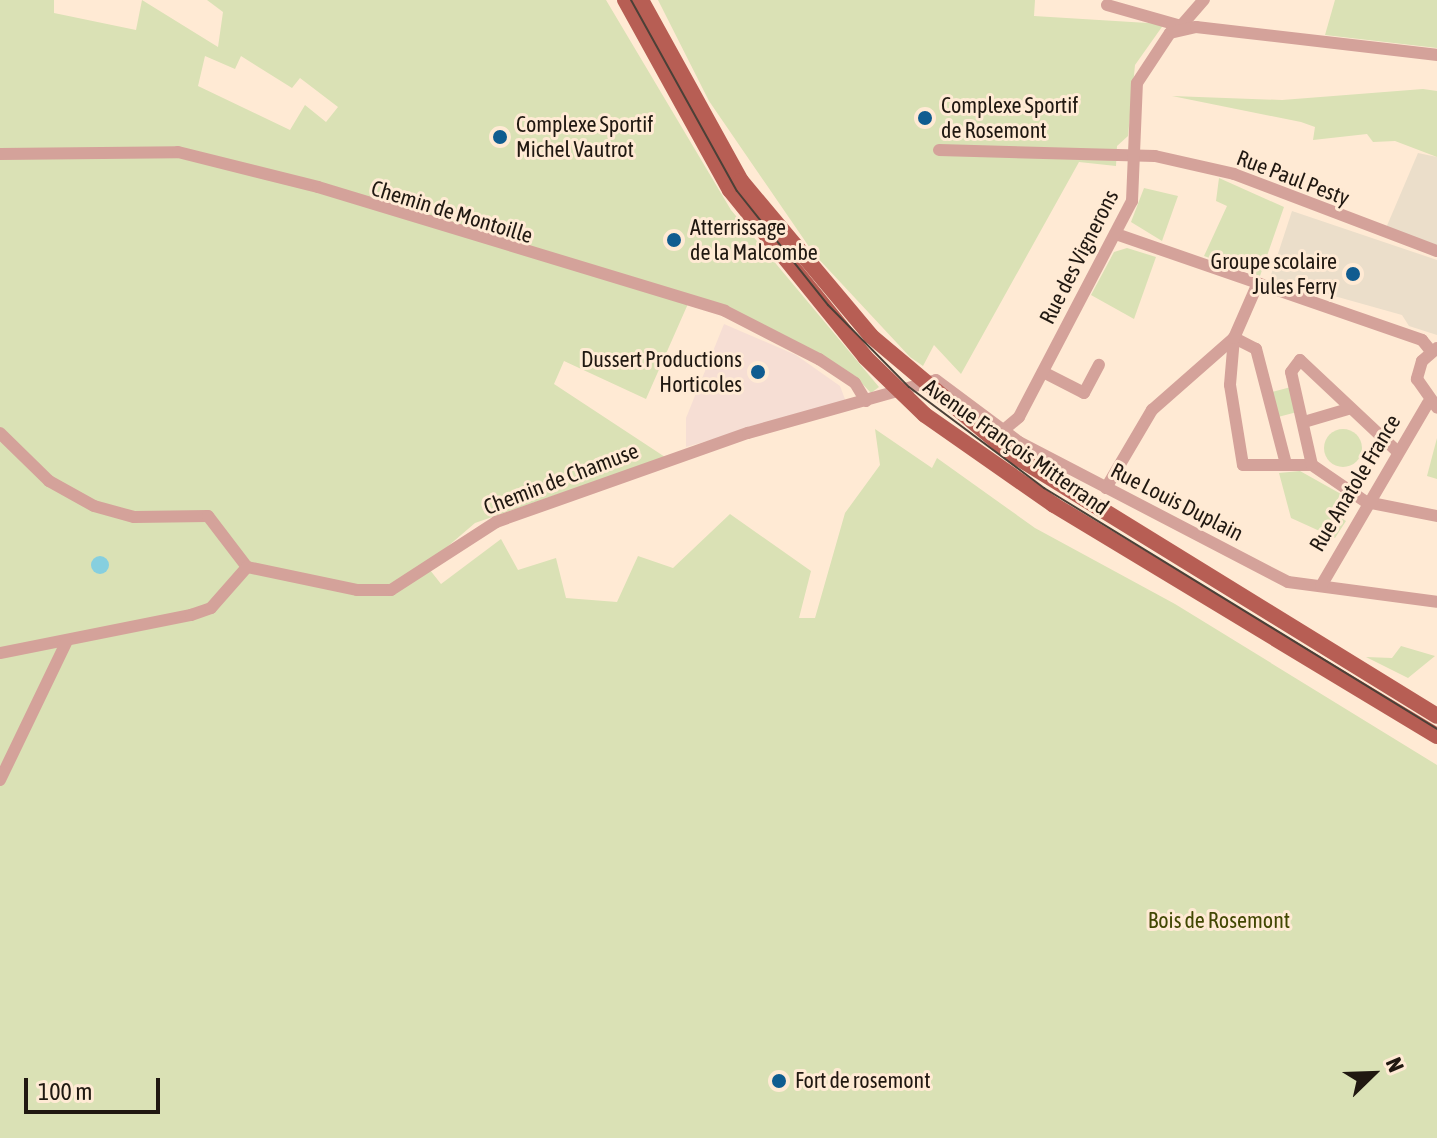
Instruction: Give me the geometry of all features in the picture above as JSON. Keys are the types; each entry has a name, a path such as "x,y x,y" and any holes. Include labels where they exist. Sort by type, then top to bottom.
{"main road":[{"name":"Avenue François Mitterrand","path":"625,0 730,190 899,390 1054,505 1437,736"},
{"name":"Avenue François Mitterrand","path":"641,0 741,181 833,297 924,382 1010,453 1437,716"}],"street":[{"path":"1121,0 1107,5 1181,26 1437,55"},
{"path":"1196,27 1206,0"},
{"name":"Rue des Vignerons","path":"1006,428 1043,372 1116,234 1134,193 1137,83 1158,43 1181,26 1206,0"},
{"name":"Rue Paul Pesty","path":"939,150 1136,154 1234,174 1437,251"},
{"name":"Chemin de Montoille","path":"0,154 178,152 318,187 725,311 819,359 855,383 866,401"},
{"path":"1116,234 1422,340 1434,350 1417,379 1432,405"},
{"path":"1258,283 1234,338 1230,385 1239,457 1251,469 1286,464 1312,465 1366,502 1437,516"},
{"path":"1234,338 1256,349 1286,464"},
{"path":"1106,488 1152,410 1234,338"},
{"path":"1312,465 1291,372 1300,360 1316,367 1348,409 1397,451"},
{"path":"1043,372 1084,393 1099,365"},
{"name":"Chemin de Chamuse","path":"247,567 357,590 391,590 496,522 712,444 924,382"},
{"name":"Rue Louis Duplain","path":"924,382 943,383 1006,428 1019,442 1288,582 1437,602"},
{"name":"Rue Anatole France","path":"1321,586 1397,451 1432,405"},
{"path":"1304,422 1348,409"},
{"path":"0,433 49,481 94,506 134,517 208,516 247,567 211,608 0,653"},
{"path":"0,780 67,641"}],"shaded area":[{"path":"1418,153 1437,157 1437,246 1386,228"},
{"name":"Groupe scolaire Jules Ferry","path":"1292,211 1437,260 1437,335 1409,326 1402,315 1270,278"},
{"path":"724,324 796,355 840,386 846,402 686,447 686,418"}],"green space":[{"name":"Bois de Rosemont","path":"0,0 54,0 54,13 136,30 142,0 218,47 223,12 207,0 606,0 731,210 879,387 871,393 855,376 691,297 646,399 564,361 554,384 665,457 475,523 426,565 441,584 501,539 518,570 556,558 566,598 617,602 638,556 673,568 730,514 811,571 799,618 815,618 845,513 880,465 875,429 932,468 937,458 1035,528 1175,604 1437,765 1437,1138 0,1138","holes":["205,56 235,69 241,56 292,88 300,78 338,107 326,122 305,105 290,130 198,86"]},
{"name":"Complexe Sportif de Rosemont","path":"658,0 1035,0 1034,16 1164,24 1135,65 1128,136 1117,146 1116,166 1079,162 961,374 934,345 923,366 910,357 814,254 709,101"},
{"path":"1335,0 1437,0 1437,48 1325,35"},
{"path":"1423,89 1437,91 1437,157 1395,141 1373,142 1367,134 1313,140 1315,127 1301,122 1172,96 1282,100"},
{"path":"1219,178 1284,207 1260,276 1204,256 1227,206 1216,201"},
{"path":"1144,188 1178,196 1162,241 1131,222"},
{"path":"1127,248 1156,257 1134,319 1091,295 1114,252"},
{"path":"1291,387 1297,412 1278,417 1272,392"},
{"path":"1343,429 1357,434 1362,448 1357,462 1343,467 1329,462 1324,448 1329,434"},
{"path":"1437,438 1437,479 1427,476"},
{"path":"1300,471 1341,494 1330,511 1346,521 1335,538 1291,518 1279,473"},
{"path":"1401,646 1435,656 1408,678 1366,657 1392,658"}],"water":[{"path":"96,556 104,556 109,565 107,572 96,574 91,569 91,561"}],"tram line":[{"path":"631,0 737,191 828,305 909,387 1044,488 1437,729"}],"place":[{"name":"Complexe Sportif de Rosemont","path":"925,118"},
{"name":"Complexe Sportif Michel Vautrot","path":"500,137"},
{"name":"Atterrissage de la Malcombe","path":"674,240"},
{"name":"Groupe scolaire Jules Ferry","path":"1353,274"},
{"name":"Dussert Productions Horticoles","path":"758,372"},
{"name":"Fort de rosemont","path":"779,1081"}]}
